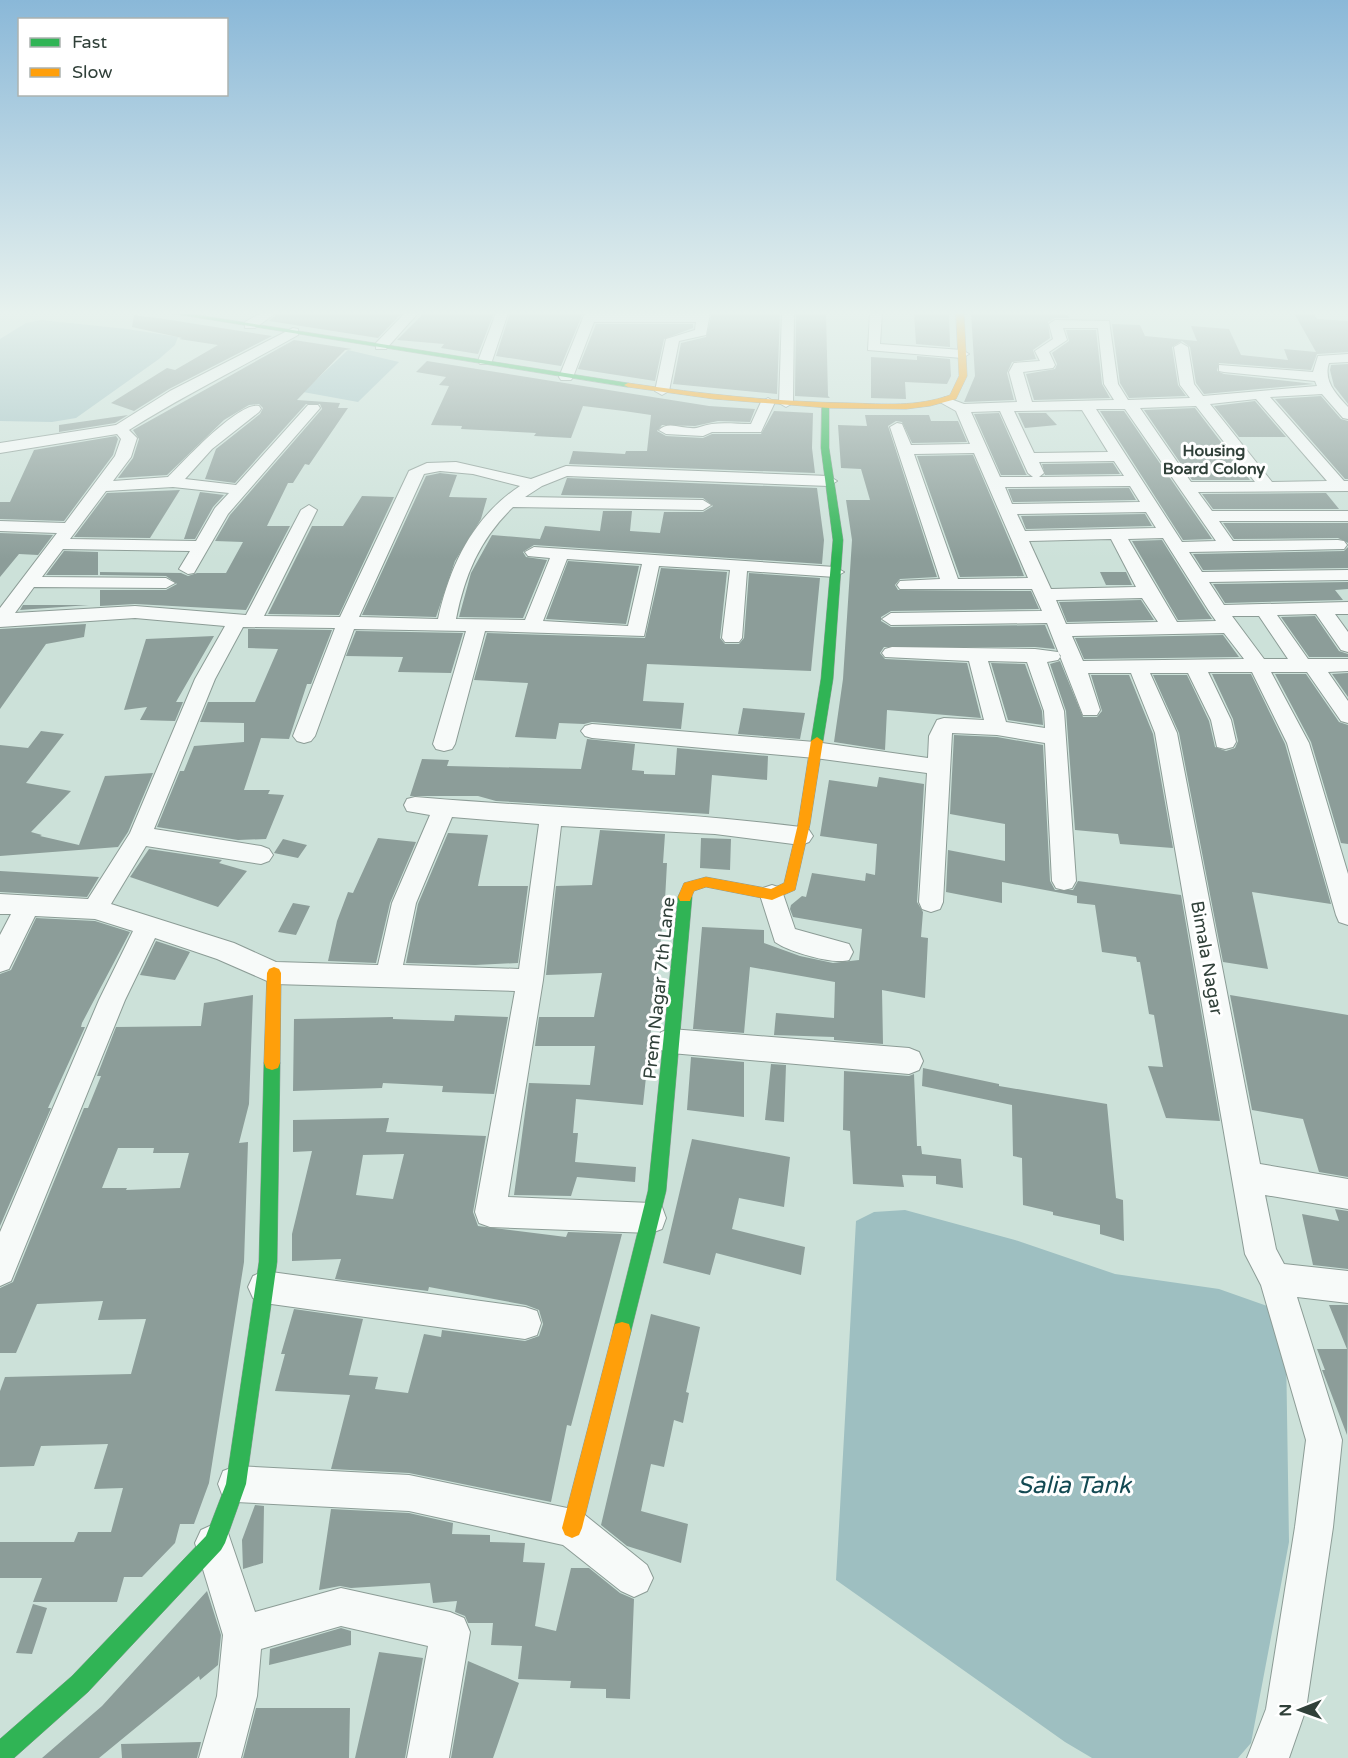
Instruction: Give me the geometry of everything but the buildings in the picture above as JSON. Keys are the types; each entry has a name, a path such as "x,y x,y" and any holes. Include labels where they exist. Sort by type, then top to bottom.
{"street":[{"path":"0,448 120,429 173,395"},
{"path":"701,395 825,406 907,407 945,401 954,395"},
{"path":"786,395 786,403"},
{"path":"1023,395 1026,407"},
{"path":"1119,395 1227,545"},
{"path":"1195,395 1266,486"},
{"path":"945,401 962,408 1026,407 1200,402 1260,395"},
{"path":"1260,395 1344,486"},
{"path":"1332,395 1348,414"},
{"path":"666,430 703,432 708,427 756,429 768,402"},
{"path":"1086,405 1218,611 1257,665 1298,743 1348,915"},
{"path":"825,406 825,448 838,540 827,679 801,836 790,886 772,895 784,935 790,939 840,952"},
{"path":"1005,407 1040,481"},
{"path":"188,568 221,512 313,408"},
{"path":"962,408 1057,624 1090,710"},
{"path":"173,482 207,446 254,409"},
{"path":"897,427 951,584"},
{"path":"0,620 60,544 123,457 129,438 120,429"},
{"path":"904,450 980,448"},
{"path":"1029,458 1119,456"},
{"path":"304,736 347,623 417,471 429,467 475,470 531,484"},
{"path":"446,624 454,587 468,554 482,533 531,484 550,474 566,471 829,480"},
{"path":"512,502 697,505 694,476"},
{"path":"994,482 1136,481"},
{"path":"103,486 173,482 240,490"},
{"path":"1293,486 1343,551"},
{"path":"1186,487 1344,486"},
{"path":"1007,509 1152,507"},
{"path":"95,909 141,836 205,679 244,621 309,510"},
{"path":"1207,516 1348,516"},
{"path":"0,526 71,528"},
{"path":"1019,536 1116,534 1227,545 1343,551"},
{"path":"1116,534 1148,592 1172,628"},
{"path":"60,544 202,546"},
{"path":"534,552 835,572"},
{"path":"532,626 560,555"},
{"path":"0,620 135,612 244,621 532,626 637,632 637,618 652,559"},
{"path":"732,638 740,566"},
{"path":"1197,577 1348,575"},
{"path":"30,582 166,583"},
{"path":"906,585 951,584 1148,592"},
{"path":"1218,611 1348,608"},
{"path":"1322,609 1348,646"},
{"path":"1265,611 1348,716"},
{"path":"891,618 1172,628 1231,627"},
{"path":"444,744 477,626"},
{"path":"892,653 1035,655 1073,662 1138,666 1348,665"},
{"path":"977,655 997,728"},
{"path":"1035,655 1054,711 1064,881"},
{"name":"Bimala Nagar","path":"1138,666 1166,733 1247,1178 1268,1266 1323,1440 1314,1527 1286,1709 1268,1758"},
{"path":"1195,666 1221,720 1226,742"},
{"path":"931,902 940,736 944,725 997,728 1056,736"},
{"path":"592,731 815,750 938,767"},
{"path":"415,805 551,816 715,825 801,836"},
{"path":"388,976 404,903 444,807"},
{"path":"551,816 530,980 490,1212 651,1218"},
{"path":"141,836 261,855"},
{"name":"Prem Nagar 7th Lane","path":"572,1528 657,1191 685,894 688,887 706,882 772,895"},
{"path":"0,904 95,909 225,951 274,973 530,980"},
{"path":"0,961 28,904"},
{"path":"0,1270 112,1000 148,926"},
{"path":"0,1755 80,1684 214,1543 236,1484 268,1262 274,973"},
{"path":"671,1041 909,1061"},
{"path":"1247,1178 1348,1194"},
{"path":"1268,1266 1348,1287"},
{"path":"264,1287 525,1323"},
{"path":"236,1484 409,1492 572,1528 634,1578"},
{"path":"214,1543 243,1635 237,1696 220,1758"},
{"path":"243,1635 341,1607 450,1632 429,1758"}],"water":[{"path":"0,395 108,395 76,418 52,422 0,421"},
{"path":"320,395 365,395 358,402"},
{"name":"Salia Tank","path":"905,1210 1015,1240 1115,1274 1219,1289 1270,1307 1286,1348 1289,1542 1251,1743 1238,1758 1092,1758 1065,1742 836,1580 856,1221 874,1212"}],"traffic: fast":[{"path":"817,741 827,679 838,540 825,448 825,406"},
{"path":"622,1331 657,1191 685,897"},
{"path":"0,1755 80,1684 214,1543 236,1484 268,1262 272,1063"}],"traffic: slow":[{"path":"700,395 800,404 894,407 930,404 954,395"},
{"path":"685,897 689,887 706,882 772,895 790,886 804,824 817,741"},
{"path":"272,1063 274,973"},
{"path":"572,1528 622,1331"}],"district":[{"name":"Housing Board Colony","path":"1214,459"}]}
